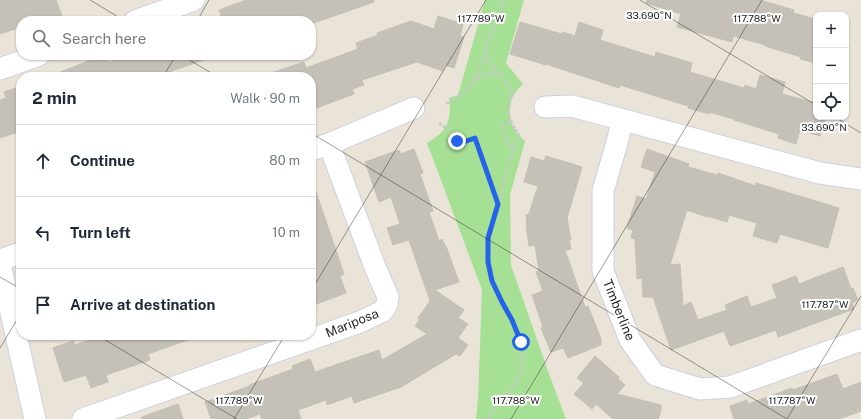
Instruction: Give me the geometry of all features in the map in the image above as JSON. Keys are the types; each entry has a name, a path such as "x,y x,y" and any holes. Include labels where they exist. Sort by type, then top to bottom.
{"street":[{"path":"149,16 194,0"},
{"path":"0,69 25,60"},
{"path":"545,107 572,106 820,172 861,179"},
{"name":"Mariposa","path":"316,337 360,322 383,311 387,304 388,297 320,147 414,108"},
{"name":"Timberline","path":"622,120 603,191 603,271 630,340 655,375 700,389 730,387 861,340"},
{"path":"0,260 16,255"},
{"path":"0,264 16,337"},
{"path":"17,340 34,419"},
{"name":"Mariposa","path":"84,419 309,340"}],"path":[{"path":"476,80 486,53 488,40 499,18 503,0"},
{"path":"486,53 489,62 513,91 508,112 512,126 519,134 488,238 488,262 492,281 512,320 521,342 523,365 515,385 491,413 488,419"},
{"path":"446,103 460,96 481,76 498,73"},
{"path":"511,121 503,126 503,130 509,145 511,148 514,148"},
{"path":"439,123 449,131 458,144 475,138 498,204"}],"green space":[{"path":"485,0 524,0 506,63 523,84 517,90 513,98 510,105 510,113 514,128 525,141 510,195 511,265 566,419 476,419 482,290 427,143 444,130 447,125 450,113 449,98 458,95"}],"building":[{"path":"0,0 56,0 62,16 16,16 16,29 0,34"},
{"path":"246,0 373,0 374,2 316,22 316,16 221,16 219,10"},
{"path":"647,0 760,0 794,10 793,13 813,18 813,62 800,59 801,57 765,45 733,36 732,42 677,27 681,14 646,3"},
{"path":"438,16 463,24 460,36 464,37 454,68 445,65 443,71 417,62 362,80 364,85 352,89 354,94 316,108 316,72 274,72 304,62 306,68 358,49 356,43 378,35 377,33 411,21 434,29"},
{"path":"520,22 562,34 563,32 575,36 579,22 603,30 600,40 655,57 656,52 692,63 690,72 744,88 745,85 756,89 760,75 785,82 782,94 813,102 813,120 825,120 820,136 800,130 796,144 778,138 779,134 734,119 688,108 688,106 620,85 619,88 510,54"},
{"path":"91,60 108,60 109,62 115,60 203,60 169,72 60,72"},
{"path":"16,88 16,133 0,138 0,100 6,98 4,92"},
{"path":"414,149 423,173 420,174 433,211 429,212 439,241 442,239 446,246 459,282 435,290 464,310 458,318 468,324 458,338 468,345 460,356 456,354 401,387 354,403 352,396 327,405 326,400 298,410 301,419 262,419 260,414 246,419 211,419 205,402 293,369 292,366 310,359 315,372 379,350 382,360 427,334 415,326 420,319 418,318 430,301 409,240 393,245 387,228 400,224 391,197 379,202 365,162 399,150 401,154"},
{"path":"647,149 689,164 688,167 717,175 718,173 756,186 756,183 839,208 828,248 780,234 777,243 753,236 757,223 729,215 727,222 687,210 670,265 680,264 683,306 691,302 698,320 727,310 725,305 747,296 751,307 777,298 772,285 796,276 799,284 843,267 851,289 853,288 858,300 852,303 854,309 778,337 776,330 730,346 724,331 671,350 653,297 643,297 642,278 637,279 635,239 631,238 633,230 627,228 637,196 646,199 655,172 641,167"},
{"path":"546,156 582,167 567,218 571,249 565,250 585,307 588,306 601,339 601,345 568,358 563,348 551,352 541,328 543,327 532,295 543,291 536,272 539,271 535,245 529,246 526,225 526,215 529,214 538,186 524,182 531,157 544,161"},
{"path":"316,193 344,274 340,276 346,293 316,304"},
{"path":"90,340 188,340 148,354 150,360 106,375 108,382 91,388 86,375 64,382 53,348 73,341 75,345"},
{"path":"595,356 619,377 618,379 625,385 617,394 661,405 661,411 658,419 613,419 596,404 592,409 574,394 584,383 577,378"},
{"path":"837,374 843,389 861,382 861,411 839,419 734,419 730,406 747,400 748,404"},
{"path":"178,404 183,419 142,419 142,417"}],"route":[{"path":"457,141 458,144 475,138 498,204 488,238 488,262 492,281 512,320 521,342"}]}
